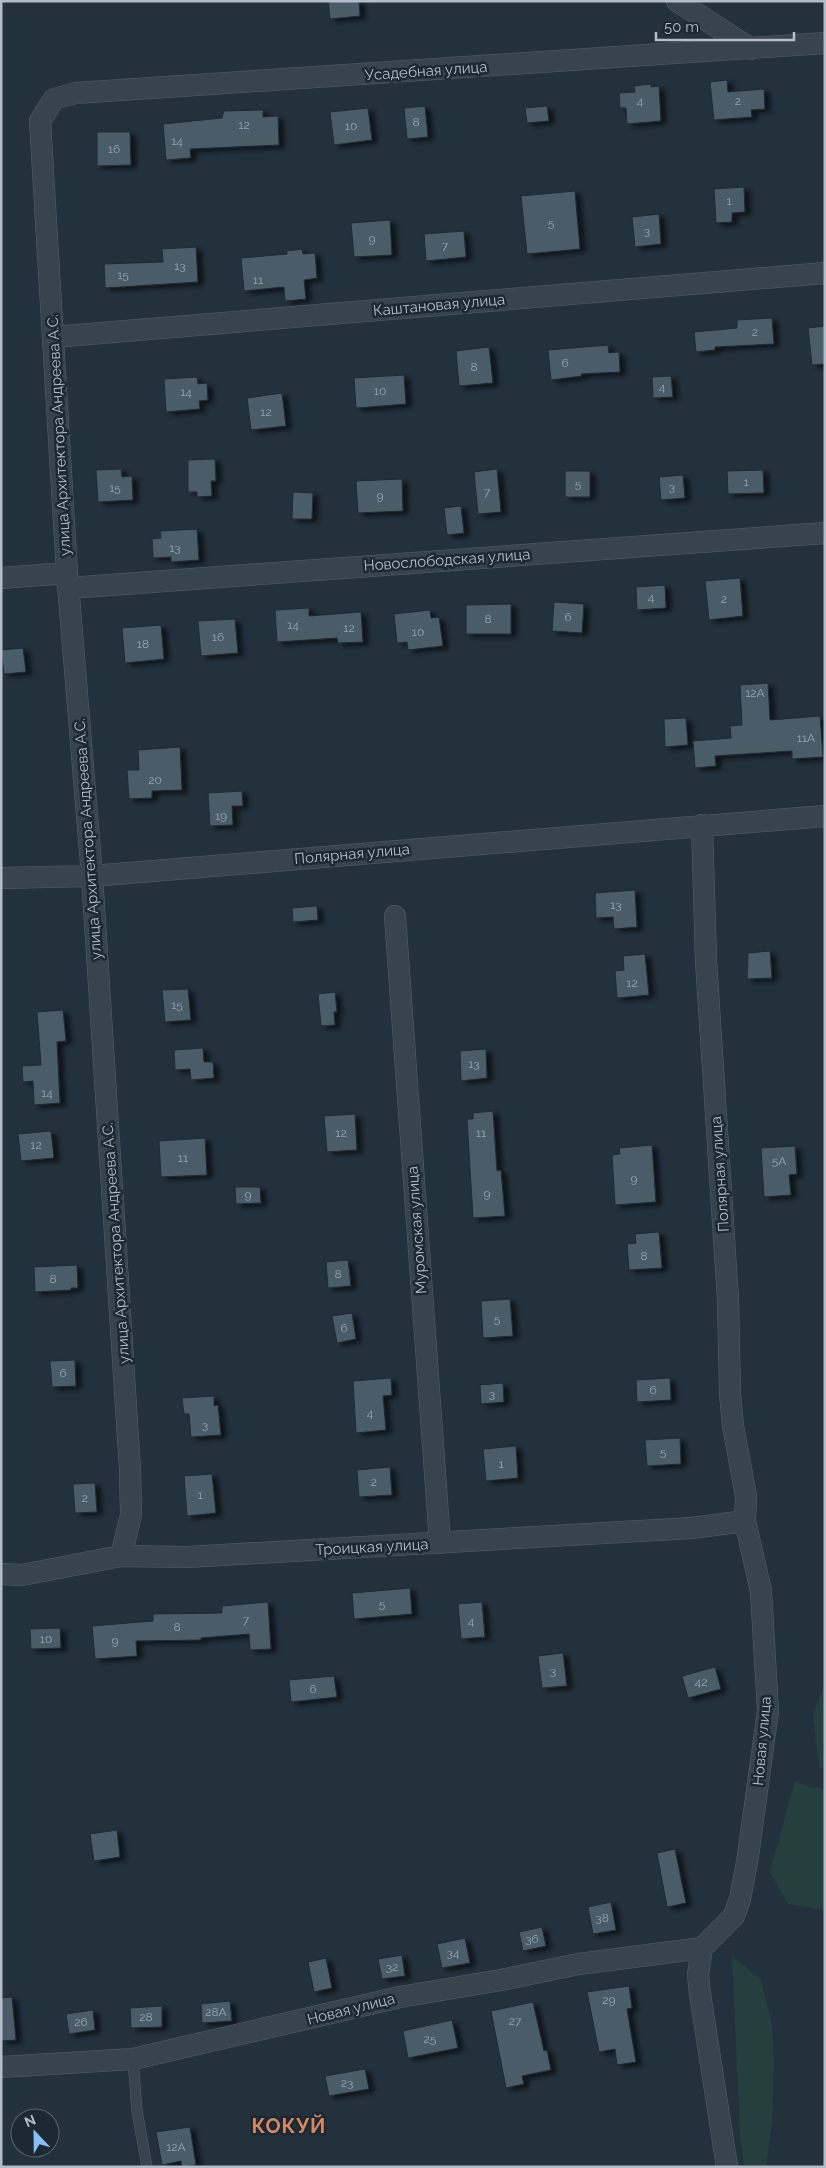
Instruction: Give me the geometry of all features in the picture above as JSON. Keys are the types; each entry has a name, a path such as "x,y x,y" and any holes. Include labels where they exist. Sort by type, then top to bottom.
{"street":[{"path":"677,1 751,49"},
{"name":"Усадебная улица","path":"40,121 54,99 76,93 825,43"},
{"name":"улица Архитектора Андреева А.С.","path":"40,121 68,580 92,876 130,1469 130,1515 121,1556"},
{"name":"Каштановая улица","path":"54,337 825,273"},
{"name":"Новослободская улица","path":"1,578 68,580 825,533"},
{"name":"Полярная улица","path":"1,878 92,876 825,816"},
{"name":"Полярная улица","path":"702,825 706,961 728,1299 730,1394 733,1426 746,1496 745,1521"},
{"name":"Муромская улица","path":"395,916 440,1543"},
{"name":"Троицкая улица","path":"1,1574 22,1575 121,1556 188,1558 692,1528 745,1521"},
{"name":"Новая улица","path":"1,2067 133,2059 400,1997 501,1980 579,1964 702,1948 734,1916 740,1899 748,1856 768,1711 761,1591 745,1521"},
{"path":"702,1948 698,1975 700,1994 728,2167"}],"lane":[{"path":"133,2059 137,2111 147,2167"}],"green space":[{"path":"825,1681 825,1768 819,1768 813,1715"},
{"path":"795,1781 809,1787 825,1789 825,1910 788,1904 770,1872"},
{"path":"732,1956 761,1980 772,2024 774,2062 772,2122 766,2167 744,2167 740,2134"}],"building":[{"path":"328,1 359,1 360,16 330,19"},
{"path":"727,80 728,92 764,89 765,109 751,110 752,117 714,120 710,82"},
{"path":"651,84 651,87 659,86 661,121 627,124 626,108 620,108 619,93 635,92 634,86"},
{"path":"425,106 428,137 407,139 404,108"},
{"path":"547,106 549,121 527,123 525,108"},
{"path":"368,108 372,140 334,145 330,112"},
{"path":"263,110 263,117 278,116 279,145 190,149 191,158 166,160 163,124 222,118 224,111"},
{"path":"97,132 130,132 131,165 97,166"},
{"path":"744,187 745,212 732,213 732,222 716,223 714,189"},
{"path":"575,191 580,249 527,254 521,196"},
{"path":"659,214 661,244 635,247 632,217"},
{"path":"390,220 392,255 354,257 351,223"},
{"path":"464,231 466,257 426,261 424,234"},
{"path":"196,247 198,282 105,288 104,264 163,262 162,249"},
{"path":"302,249 303,254 315,253 317,278 304,280 306,299 285,301 284,287 244,291 241,258 287,254 287,251"},
{"path":"772,318 774,344 715,347 715,350 696,352 694,332 737,328 737,320"},
{"path":"825,326 825,364 812,365 808,328"},
{"path":"608,345 609,353 619,352 620,372 581,374 582,376 551,380 548,350"},
{"path":"489,347 493,383 459,386 456,351"},
{"path":"404,375 406,404 356,408 354,378"},
{"path":"671,376 673,397 653,398 652,377"},
{"path":"197,377 198,384 207,383 208,400 199,401 200,409 166,412 164,379"},
{"path":"282,393 286,426 251,430 247,398"},
{"path":"215,459 216,481 211,481 212,496 197,497 197,492 188,492 188,460"},
{"path":"121,469 122,477 132,476 133,500 98,502 96,470"},
{"path":"497,469 501,512 478,514 474,472"},
{"path":"763,470 764,493 728,494 727,471"},
{"path":"565,471 590,471 590,497 565,497"},
{"path":"683,475 685,498 661,500 659,477"},
{"path":"402,479 403,511 358,513 356,481"},
{"path":"293,492 313,493 312,519 292,519"},
{"path":"461,506 464,533 447,535 444,508"},
{"path":"197,529 199,560 171,562 171,557 153,558 152,539 161,538 160,531"},
{"path":"740,578 743,616 709,620 705,581"},
{"path":"665,585 666,608 637,610 636,587"},
{"path":"554,602 584,604 582,633 552,631"},
{"path":"511,604 511,634 466,634 466,605"},
{"path":"309,608 309,616 361,612 363,642 338,643 337,638 277,642 275,610"},
{"path":"430,610 431,618 439,617 443,646 408,650 407,642 397,643 394,614"},
{"path":"235,619 238,653 201,656 198,621"},
{"path":"161,625 164,659 125,663 122,628"},
{"path":"23,648 26,672 4,674 1,650"},
{"path":"768,683 770,720 820,716 823,757 792,759 792,751 715,756 716,766 695,768 693,741 731,738 730,726 742,725 740,685"},
{"path":"686,718 688,745 665,747 664,719"},
{"path":"180,747 182,790 152,791 152,798 129,799 127,770 139,770 138,750"},
{"path":"242,791 243,806 232,806 233,825 210,826 208,793"},
{"path":"635,890 637,927 614,929 613,917 596,918 595,893"},
{"path":"317,906 318,920 293,922 292,908"},
{"path":"770,951 772,978 747,979 748,953"},
{"path":"645,954 649,995 617,998 615,971 624,970 623,956"},
{"path":"188,989 191,1020 165,1022 162,990"},
{"path":"335,992 337,1012 334,1012 335,1025 321,1026 318,994"},
{"path":"63,1010 66,1041 57,1042 60,1103 34,1105 33,1081 23,1082 22,1066 41,1065 37,1012"},
{"path":"203,1048 204,1062 213,1062 214,1078 191,1080 190,1069 175,1070 174,1050"},
{"path":"486,1049 487,1078 461,1081 460,1051"},
{"path":"493,1111 497,1171 501,1170 505,1216 473,1218 467,1119 473,1119 473,1113"},
{"path":"355,1114 357,1150 327,1152 324,1116"},
{"path":"51,1131 54,1158 21,1161 18,1134"},
{"path":"205,1138 207,1175 161,1177 159,1141"},
{"path":"652,1145 656,1202 615,1205 612,1155 620,1154 619,1148"},
{"path":"795,1146 797,1174 789,1175 791,1195 764,1197 761,1148"},
{"path":"235,1187 260,1187 261,1203 236,1204"},
{"path":"659,1232 662,1268 629,1270 627,1244 636,1243 635,1234"},
{"path":"348,1260 351,1286 328,1288 326,1262"},
{"path":"77,1265 78,1288 35,1292 34,1267"},
{"path":"510,1299 513,1336 483,1338 481,1301"},
{"path":"352,1313 356,1339 337,1343 332,1316"},
{"path":"75,1360 76,1386 52,1387 50,1361"},
{"path":"391,1378 392,1395 383,1396 386,1430 356,1433 353,1381"},
{"path":"670,1378 671,1400 637,1402 636,1380"},
{"path":"503,1383 504,1402 481,1404 480,1385"},
{"path":"214,1396 214,1406 218,1405 221,1435 191,1437 189,1414 184,1414 182,1398"},
{"path":"680,1438 681,1464 647,1466 645,1440"},
{"path":"516,1446 518,1478 486,1481 483,1449"},
{"path":"390,1467 392,1495 359,1497 357,1470"},
{"path":"212,1474 216,1513 187,1516 184,1476"},
{"path":"95,1483 97,1512 75,1513 73,1484"},
{"path":"410,1588 412,1614 354,1619 352,1593"},
{"path":"268,1602 271,1649 250,1650 249,1634 201,1638 201,1640 136,1641 137,1656 95,1659 92,1626 153,1621 153,1614 222,1613 222,1606"},
{"path":"482,1602 485,1637 461,1639 458,1604"},
{"path":"60,1628 61,1648 31,1649 30,1629"},
{"path":"563,1653 567,1686 542,1688 538,1656"},
{"path":"715,1667 721,1689 688,1698 682,1676"},
{"path":"334,1676 337,1697 291,1702 289,1680"},
{"path":"117,1830 120,1857 94,1861 90,1834"},
{"path":"675,1849 686,1903 667,1907 657,1853"},
{"path":"611,1902 616,1930 593,1934 588,1907"},
{"path":"542,1927 546,1946 523,1951 519,1932"},
{"path":"465,1938 470,1963 442,1968 437,1944"},
{"path":"402,1955 405,1976 382,1979 378,1959"},
{"path":"326,1958 332,1988 314,1992 308,1962"},
{"path":"629,1986 632,2008 627,2009 636,2062 617,2065 615,2049 599,2052 587,1992"},
{"path":"12,1997 16,2040 1,2041 1,1998"},
{"path":"230,2001 232,2021 202,2023 201,2004"},
{"path":"533,2002 544,2051 547,2050 551,2070 522,2076 524,2084 506,2088 491,2011"},
{"path":"162,2006 162,2027 131,2028 130,2008"},
{"path":"93,2010 95,2030 69,2034 66,2014"},
{"path":"452,2020 458,2048 408,2058 403,2031"},
{"path":"365,2069 369,2089 329,2096 325,2076"},
{"path":"190,2127 196,2165 182,2167 181,2161 162,2165 156,2132"}],"district":[{"name":"КОКУЙ","path":"289,2126"}]}
